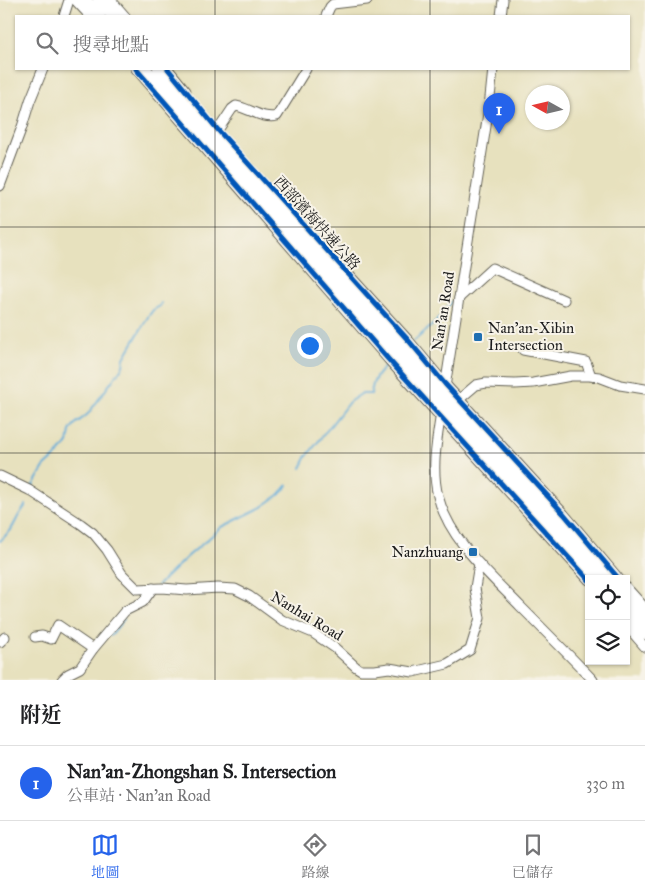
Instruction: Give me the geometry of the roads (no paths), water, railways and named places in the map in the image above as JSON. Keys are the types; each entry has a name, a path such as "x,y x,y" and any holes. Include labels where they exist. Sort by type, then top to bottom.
{"highway":[{"path":"85,0 98,15"},
{"path":"99,0 112,15"},
{"name":"西部濱海快速公路","path":"146,70 593,575"},
{"name":"西部濱海快速公路","path":"160,70 605,575"},
{"path":"630,603 645,620"},
{"path":"630,616 645,633"}],"street":[{"path":"64,15 69,0"},
{"path":"75,0 89,15"},
{"path":"112,0 124,15"},
{"path":"326,15 333,4 367,0"},
{"path":"501,15 503,0"},
{"path":"0,186 43,70"},
{"path":"137,70 388,359 585,576"},
{"path":"169,70 218,130 564,514 616,575"},
{"path":"218,130 236,106 266,116 277,116 305,70"},
{"name":"Nan'an Road","path":"493,70 489,107 445,384 435,472 437,495 445,518 454,534 479,564 593,680"},
{"path":"459,298 492,268 564,300"},
{"path":"523,350 586,362 591,376"},
{"path":"441,416 476,385 486,383 532,383 571,376 591,376 620,385 645,389"},
{"name":"Nanhai Road","path":"0,476 28,490 93,533 107,550 122,574 137,589 235,589 249,596 282,620 313,633 335,648 361,670 389,668 413,672 447,664 470,650 480,618 475,588 479,564"},
{"path":"62,680 68,674 80,668 93,649 125,611 143,602 153,588"},
{"path":"630,591 645,608"},
{"path":"35,637 42,636 51,639 58,625 93,649"},
{"path":"630,630 645,647"}],"waterway":[{"path":"414,341 437,321 451,302"},
{"path":"32,487 44,467 68,443 70,431 74,425 88,414 123,366 124,358 148,317 161,303"},
{"path":"301,468 307,456 349,402 361,394 371,394 376,377 388,364"},
{"path":"158,585 222,527 260,508 279,495 288,485"},
{"path":"0,541 11,530 26,505"},
{"path":"110,636 124,619"}],"place":[{"name":"Nan'an-Zhongshan S. Intersection","path":"499,134"},
{"name":"Nan'an-Xibin Intersection","path":"478,337"},
{"name":"Nanzhuang","path":"473,552"}]}
